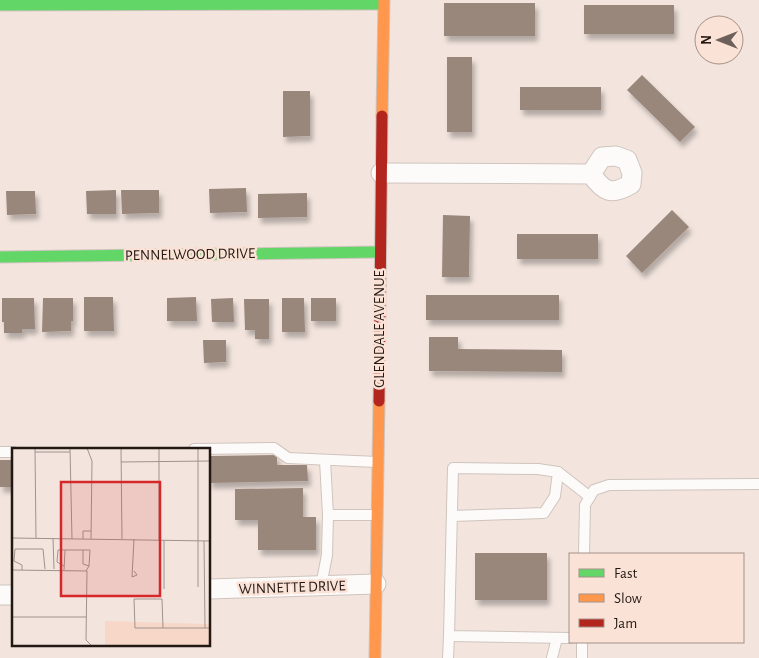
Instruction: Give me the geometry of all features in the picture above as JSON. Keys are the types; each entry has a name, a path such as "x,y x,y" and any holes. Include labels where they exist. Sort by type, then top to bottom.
{"street":[{"path":"0,6 384,2"},
{"name":"GLENDALE AVENUE","path":"375,658 380,173 384,2"},
{"path":"380,173 591,174"},
{"name":"PENNELWOOD DRIVE","path":"0,257 379,252"},
{"name":"WINNETTE DRIVE","path":"210,589 376,584"}],"lane":[{"path":"210,449 274,448 288,458 378,462"},
{"path":"321,586 327,555 328,515 325,460"},
{"path":"448,658 453,468 538,469 558,472 590,497"},
{"path":"452,516 544,513 550,506 554,496 558,472"},
{"path":"584,553 585,505 594,490 610,485 759,484"},
{"path":"328,515 377,515"},
{"path":"449,636 569,638"},
{"path":"552,658 557,638"},
{"path":"582,643 582,658"}],"building":[{"path":"444,3 535,3 535,36 444,36"},
{"path":"584,5 674,5 674,34 584,34"},
{"path":"447,57 472,57 472,132 447,132"},
{"path":"642,75 695,127 680,142 627,90"},
{"path":"520,87 601,87 601,110 520,110"},
{"path":"283,91 310,91 310,136 283,137"},
{"path":"246,188 247,212 210,213 209,189"},
{"path":"116,190 116,214 87,214 86,191"},
{"path":"121,190 159,190 159,213 122,214"},
{"path":"6,191 35,191 36,214 7,215"},
{"path":"307,193 307,217 258,218 258,194"},
{"path":"672,210 689,227 642,273 626,256"},
{"path":"443,215 470,216 469,277 442,277"},
{"path":"517,234 598,234 598,259 517,259"},
{"path":"426,295 559,295 559,320 426,320"},
{"path":"84,297 113,297 114,331 84,331"},
{"path":"196,297 197,321 167,321 167,298"},
{"path":"2,298 34,298 35,329 22,329 22,333 4,333"},
{"path":"43,298 73,298 71,331 42,332"},
{"path":"233,298 234,322 212,322 211,299"},
{"path":"282,298 304,298 305,332 282,332"},
{"path":"311,298 336,298 336,321 311,321"},
{"path":"244,299 269,299 269,339 255,339 255,330 245,330"},
{"path":"429,337 458,337 458,349 562,350 562,372 429,371"},
{"path":"203,340 226,340 226,362 204,363"},
{"path":"277,455 277,465 307,465 308,481 210,483 210,456"},
{"path":"0,460 12,460 12,487 0,487"},
{"path":"303,488 303,517 316,517 316,550 258,550 258,520 235,520 235,489"},
{"path":"475,553 547,553 547,600 475,600"}],"traffic: fast":[{"path":"0,5 383,4"},
{"path":"0,257 379,252"}],"traffic: slow":[{"path":"382,116 384,0"},
{"path":"375,658 379,401"}],"traffic: jam":[{"path":"379,401 382,116"}]}
